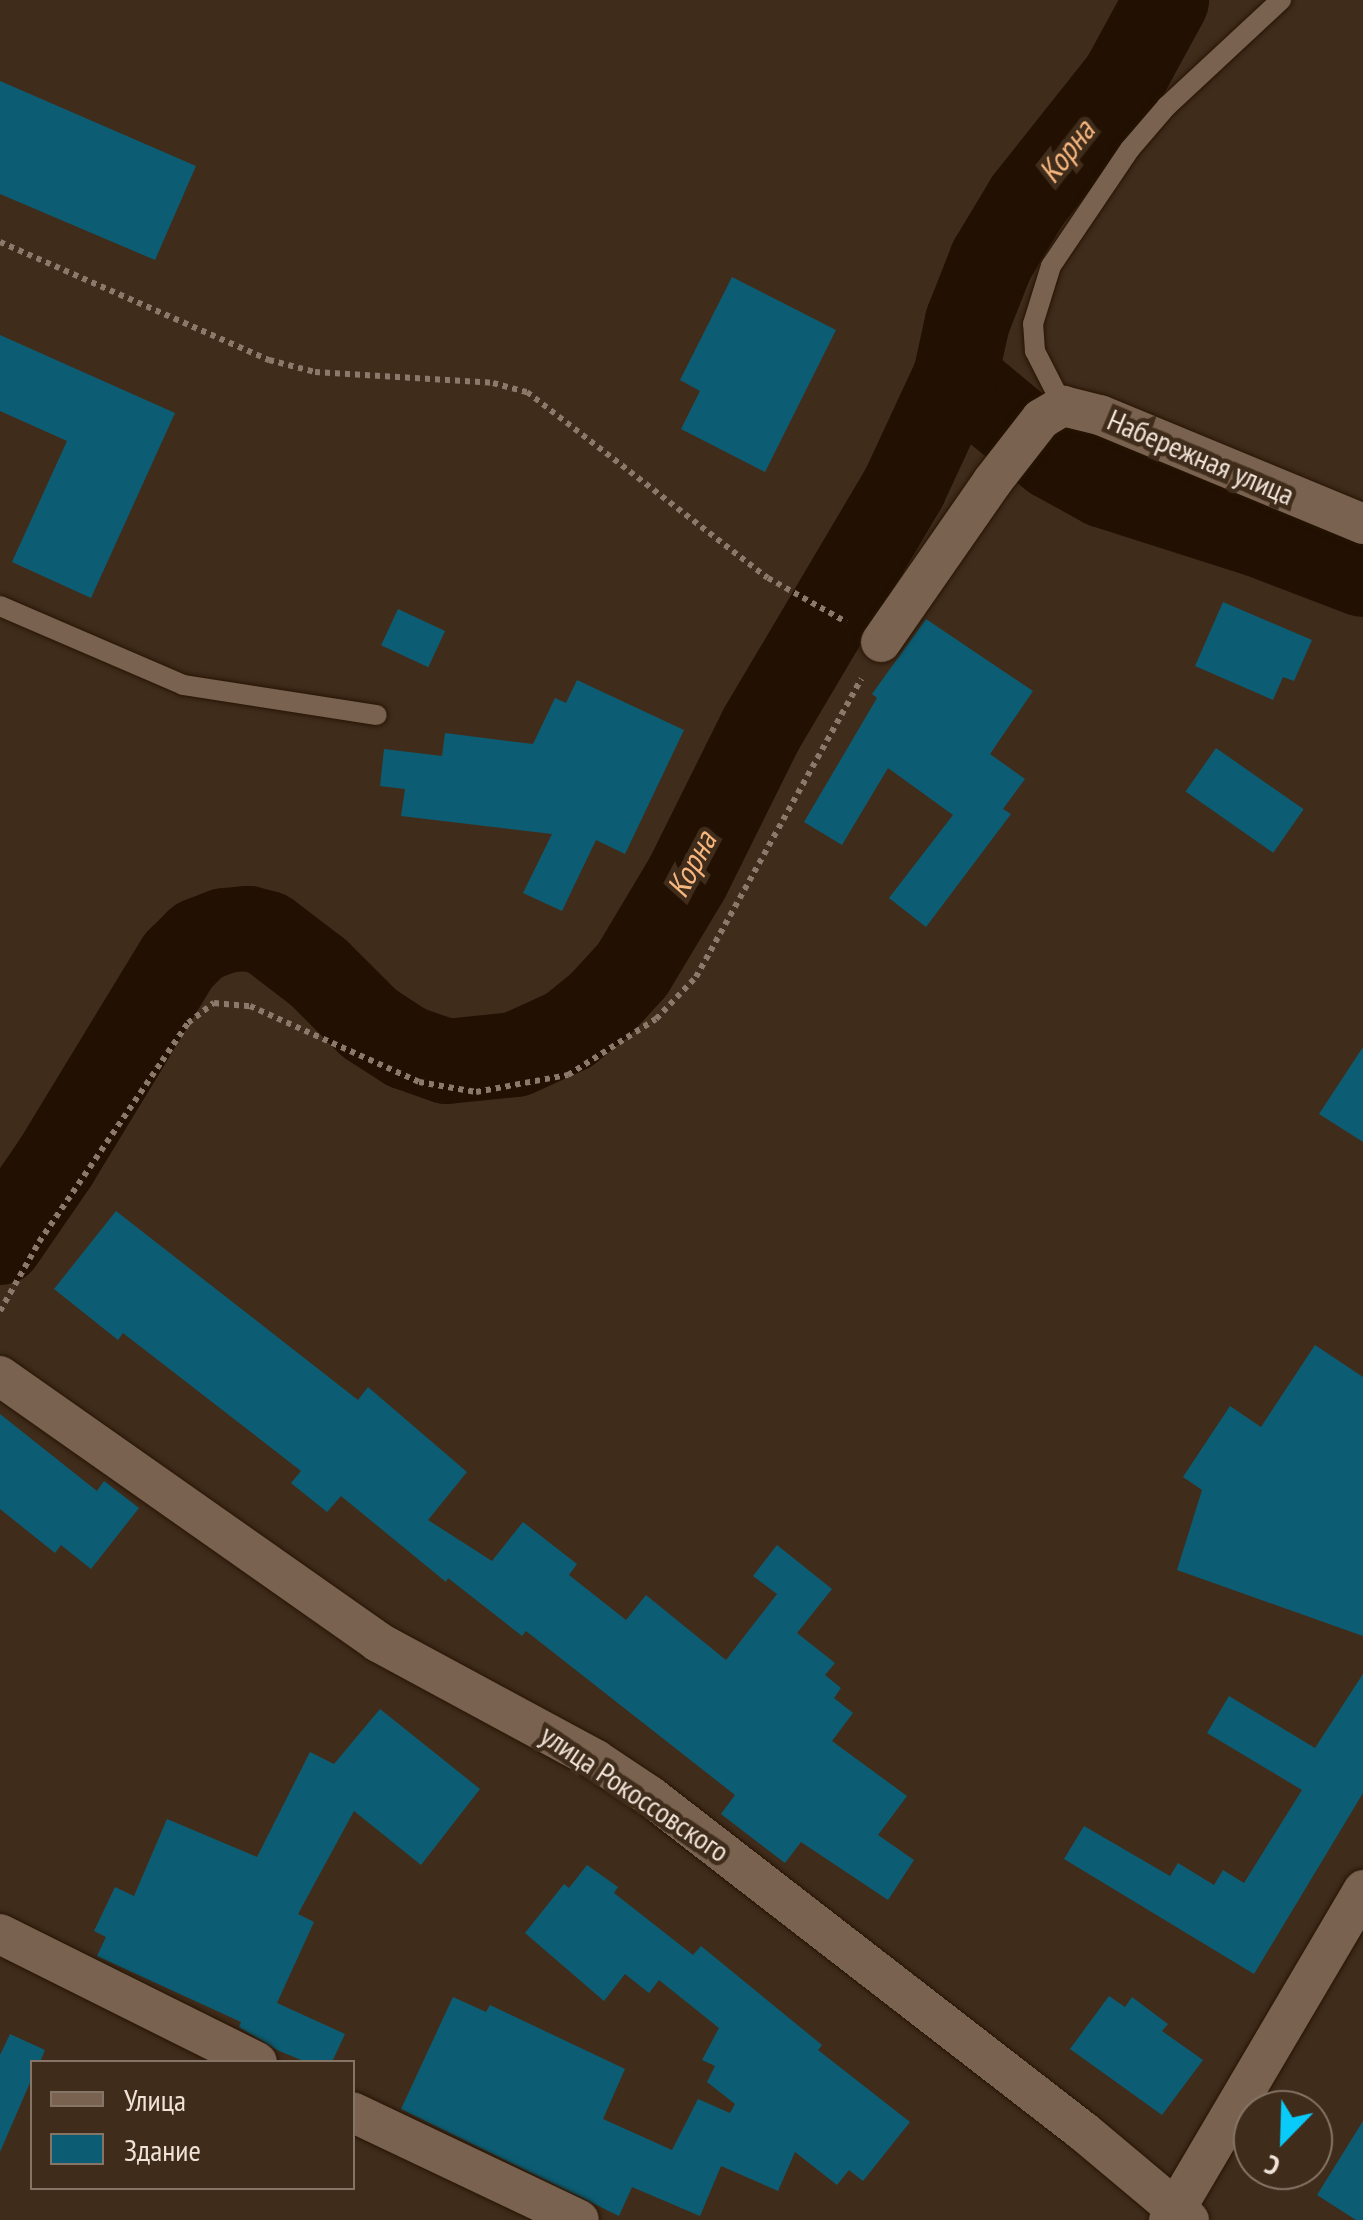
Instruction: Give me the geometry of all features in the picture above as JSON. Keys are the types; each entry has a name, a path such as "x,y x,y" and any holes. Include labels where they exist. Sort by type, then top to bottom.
{"street":[{"path":"866,633 1008,460 1052,413"},
{"name":"Набережная улица","path":"1052,413 1100,415 1363,524"},
{"name":"улица Рокоссовского","path":"0,1376 248,1555 378,1642 596,1760 650,1796 1178,2216"},
{"path":"1178,2216 1363,1890"},
{"path":"0,1934 253,2060"},
{"path":"355,2113 579,2220"}],"lane":[{"path":"1052,413 1035,351 1033,324 1051,266 1120,163 1167,106 1281,0"},
{"path":"0,606 183,686 377,715"}],"path":[{"path":"0,242 268,360 315,372 493,382 526,392 790,592 866,633 696,978 656,1019 568,1075 476,1092 419,1082 250,1006 214,1004 188,1023 162,1060 40,1242 0,1310"}],"building":[{"path":"0,81 196,166 155,260 0,194"},
{"path":"732,277 836,330 765,472 681,429 700,391 680,380"},
{"path":"0,335 175,413 91,598 12,562 67,441 0,411"},
{"path":"1223,602 1312,640 1294,681 1283,677 1273,700 1195,666"},
{"path":"398,609 445,631 428,667 381,645"},
{"path":"926,619 1033,691 990,754 1025,779 1003,809 1011,814 926,927 889,898 953,815 888,768 842,845 804,822 877,698 872,694"},
{"path":"577,680 684,730 625,854 596,840 562,911 523,893 552,834 401,816 405,789 380,786 384,749 442,756 445,733 533,744 555,698 566,703"},
{"path":"1216,748 1304,809 1273,853 1186,791"},
{"path":"1363,1047 1363,1142 1319,1114"},
{"path":"116,1211 358,1400 368,1387 467,1472 428,1520 492,1561 523,1522 577,1564 569,1575 626,1620 646,1595 726,1660 777,1594 753,1576 777,1545 832,1589 797,1633 835,1663 825,1675 841,1688 834,1698 853,1713 832,1741 907,1796 878,1835 914,1860 888,1900 801,1842 785,1863 721,1814 735,1795 526,1631 522,1636 448,1578 446,1582 341,1496 327,1512 291,1483 301,1471 123,1333 118,1340 54,1289"},
{"path":"1315,1345 1363,1377 1363,1636 1177,1570 1202,1490 1183,1477 1230,1406 1261,1427"},
{"path":"0,1414 97,1491 104,1481 139,1508 91,1569 61,1545 55,1553 0,1509"},
{"path":"1363,1674 1363,1793 1254,1974 1064,1859 1084,1826 1170,1876 1178,1863 1214,1885 1223,1870 1244,1883 1302,1790 1207,1733 1229,1696 1315,1748"},
{"path":"380,1709 480,1789 421,1865 354,1811 298,1914 314,1922 277,2003 345,2034 333,2060 301,2060 277,2050 239,2027 241,2022 97,1956 106,1937 94,1931 115,1887 134,1896 167,1819 257,1857 310,1752 334,1764"},
{"path":"587,1865 618,1887 614,1893 693,1955 701,1946 822,2045 818,2050 910,2122 863,2181 849,2170 837,2185 795,2152 778,2191 721,2166 700,2216 632,2187 619,2216 401,2109 453,1997 486,2012 490,2005 625,2069 603,2119 672,2150 698,2099 730,2113 735,2104 707,2082 715,2066 702,2060 719,2028 659,1980 649,1993 625,1974 604,2001 525,1933 564,1884 569,1888"},
{"path":"1109,1996 1125,2007 1132,1997 1168,2024 1162,2031 1203,2060 1162,2115 1070,2049"},
{"path":"10,2034 45,2050 41,2060 30,2060 30,2083 0,2152 0,2055"},
{"path":"1363,2121 1363,2220 1356,2220 1317,2195 1320,2190 1333,2190 1333,2169"}],"waterway":[{"name":"Корна","path":"0,1242 55,1162 178,960 198,940 224,930 248,928 267,933 318,972 369,1023 406,1047 446,1061 515,1054 568,1030 600,1004 632,969 687,877 761,728 904,486 955,376 967,321 991,260 1027,200 1123,79 1166,0"},
{"path":"955,376 1053,457 1104,485 1258,534 1363,574"}]}
